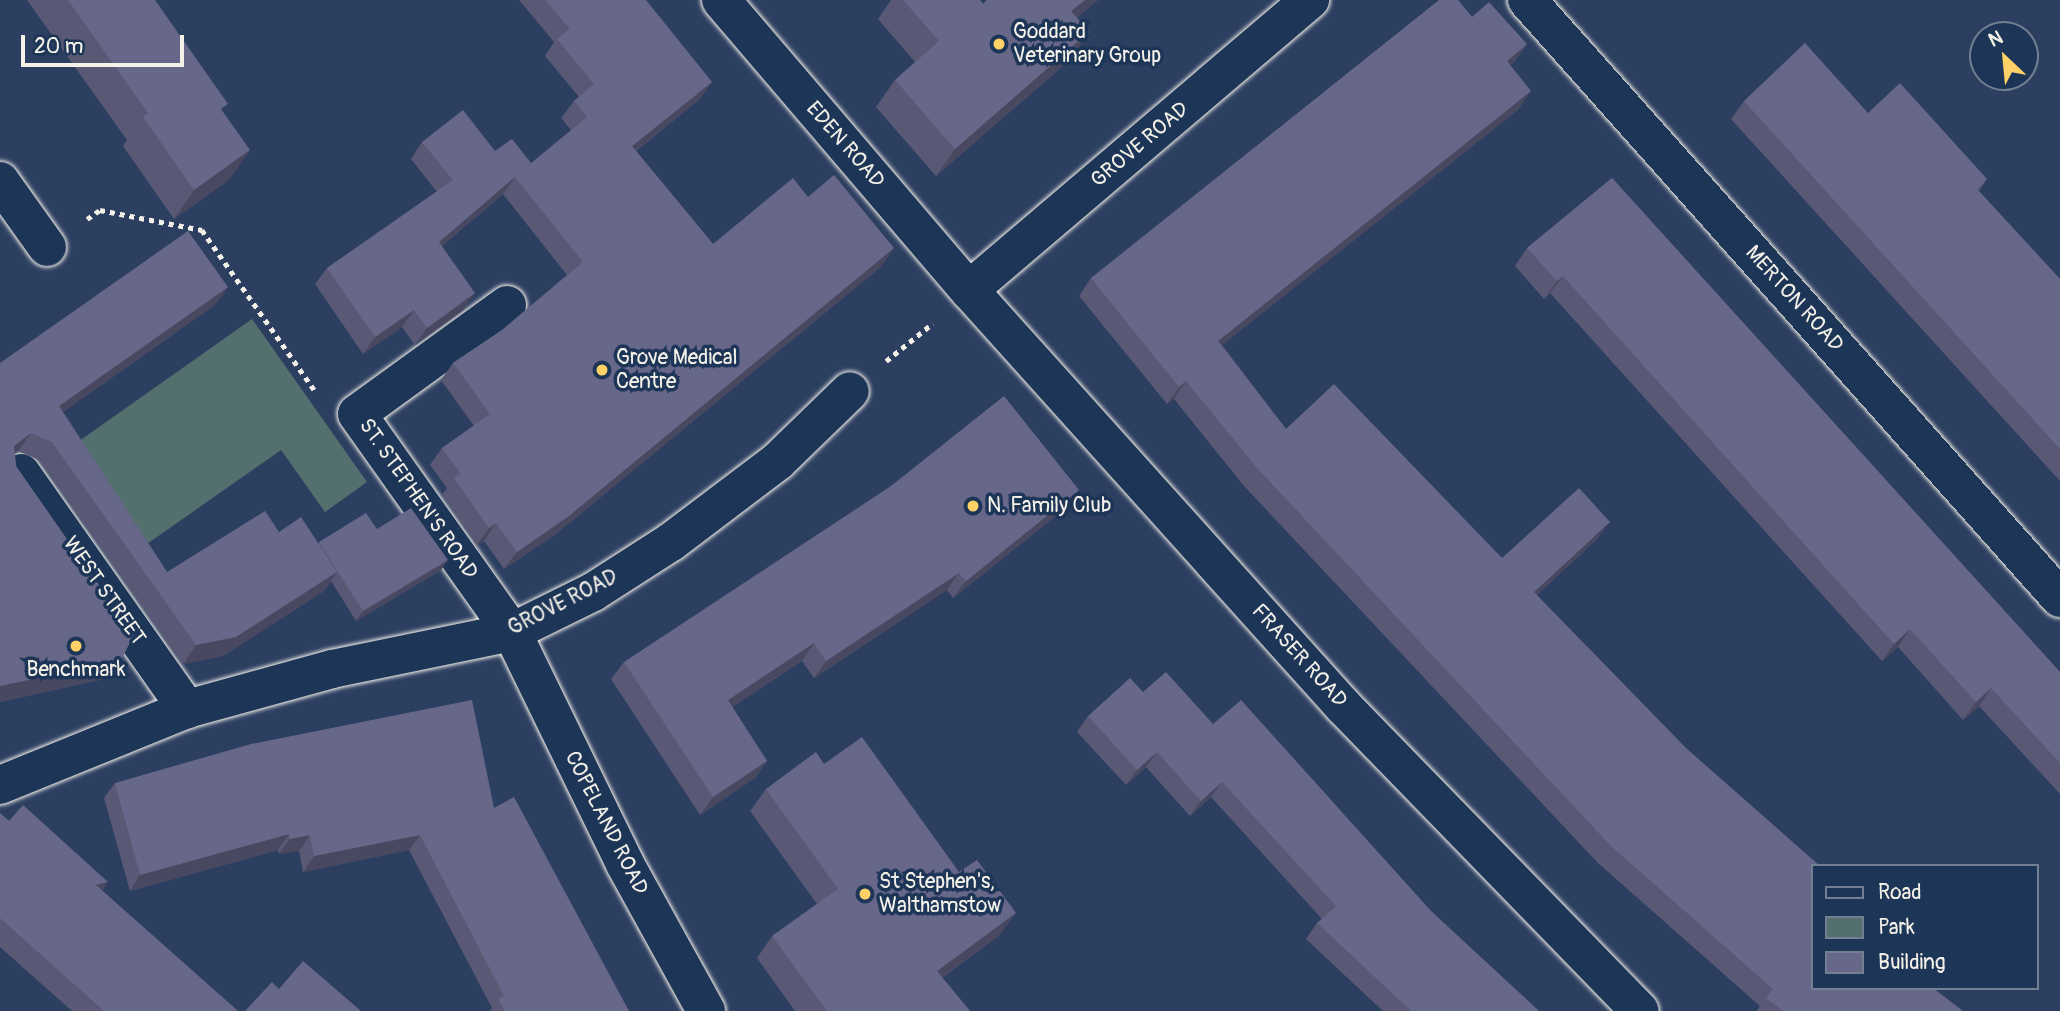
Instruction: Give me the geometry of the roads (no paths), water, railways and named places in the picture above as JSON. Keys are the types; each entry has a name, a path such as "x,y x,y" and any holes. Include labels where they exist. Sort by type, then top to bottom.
{"street":[{"name":"EDEN ROAD","path":"721,0 970,290"},
{"name":"GROVE ROAD","path":"970,290 1310,0"},
{"name":"MERTON ROAD","path":"1527,0 2060,598"},
{"path":"0,181 47,247"},
{"name":"FRASER ROAD","path":"970,290 1343,706 1640,1011"},
{"name":"ST. STEPHEN'S ROAD","path":"507,306 357,414 512,632"},
{"name":"GROVE ROAD","path":"0,785 187,709 332,669 512,632 593,593 671,542 778,461 850,391"},
{"name":"WEST STREET","path":"21,473 187,709"},
{"name":"COPELAND ROAD","path":"512,632 625,864 706,1011"}],"place":[{"name":"Goddard Veterinary Group","path":"999,44"},
{"name":"Grove Medical Centre","path":"602,370"},
{"name":"N. Family Club","path":"973,506"},
{"name":"Benchmark","path":"76,646"},
{"name":"St Stephen's, Walthamstow","path":"865,894"}]}
